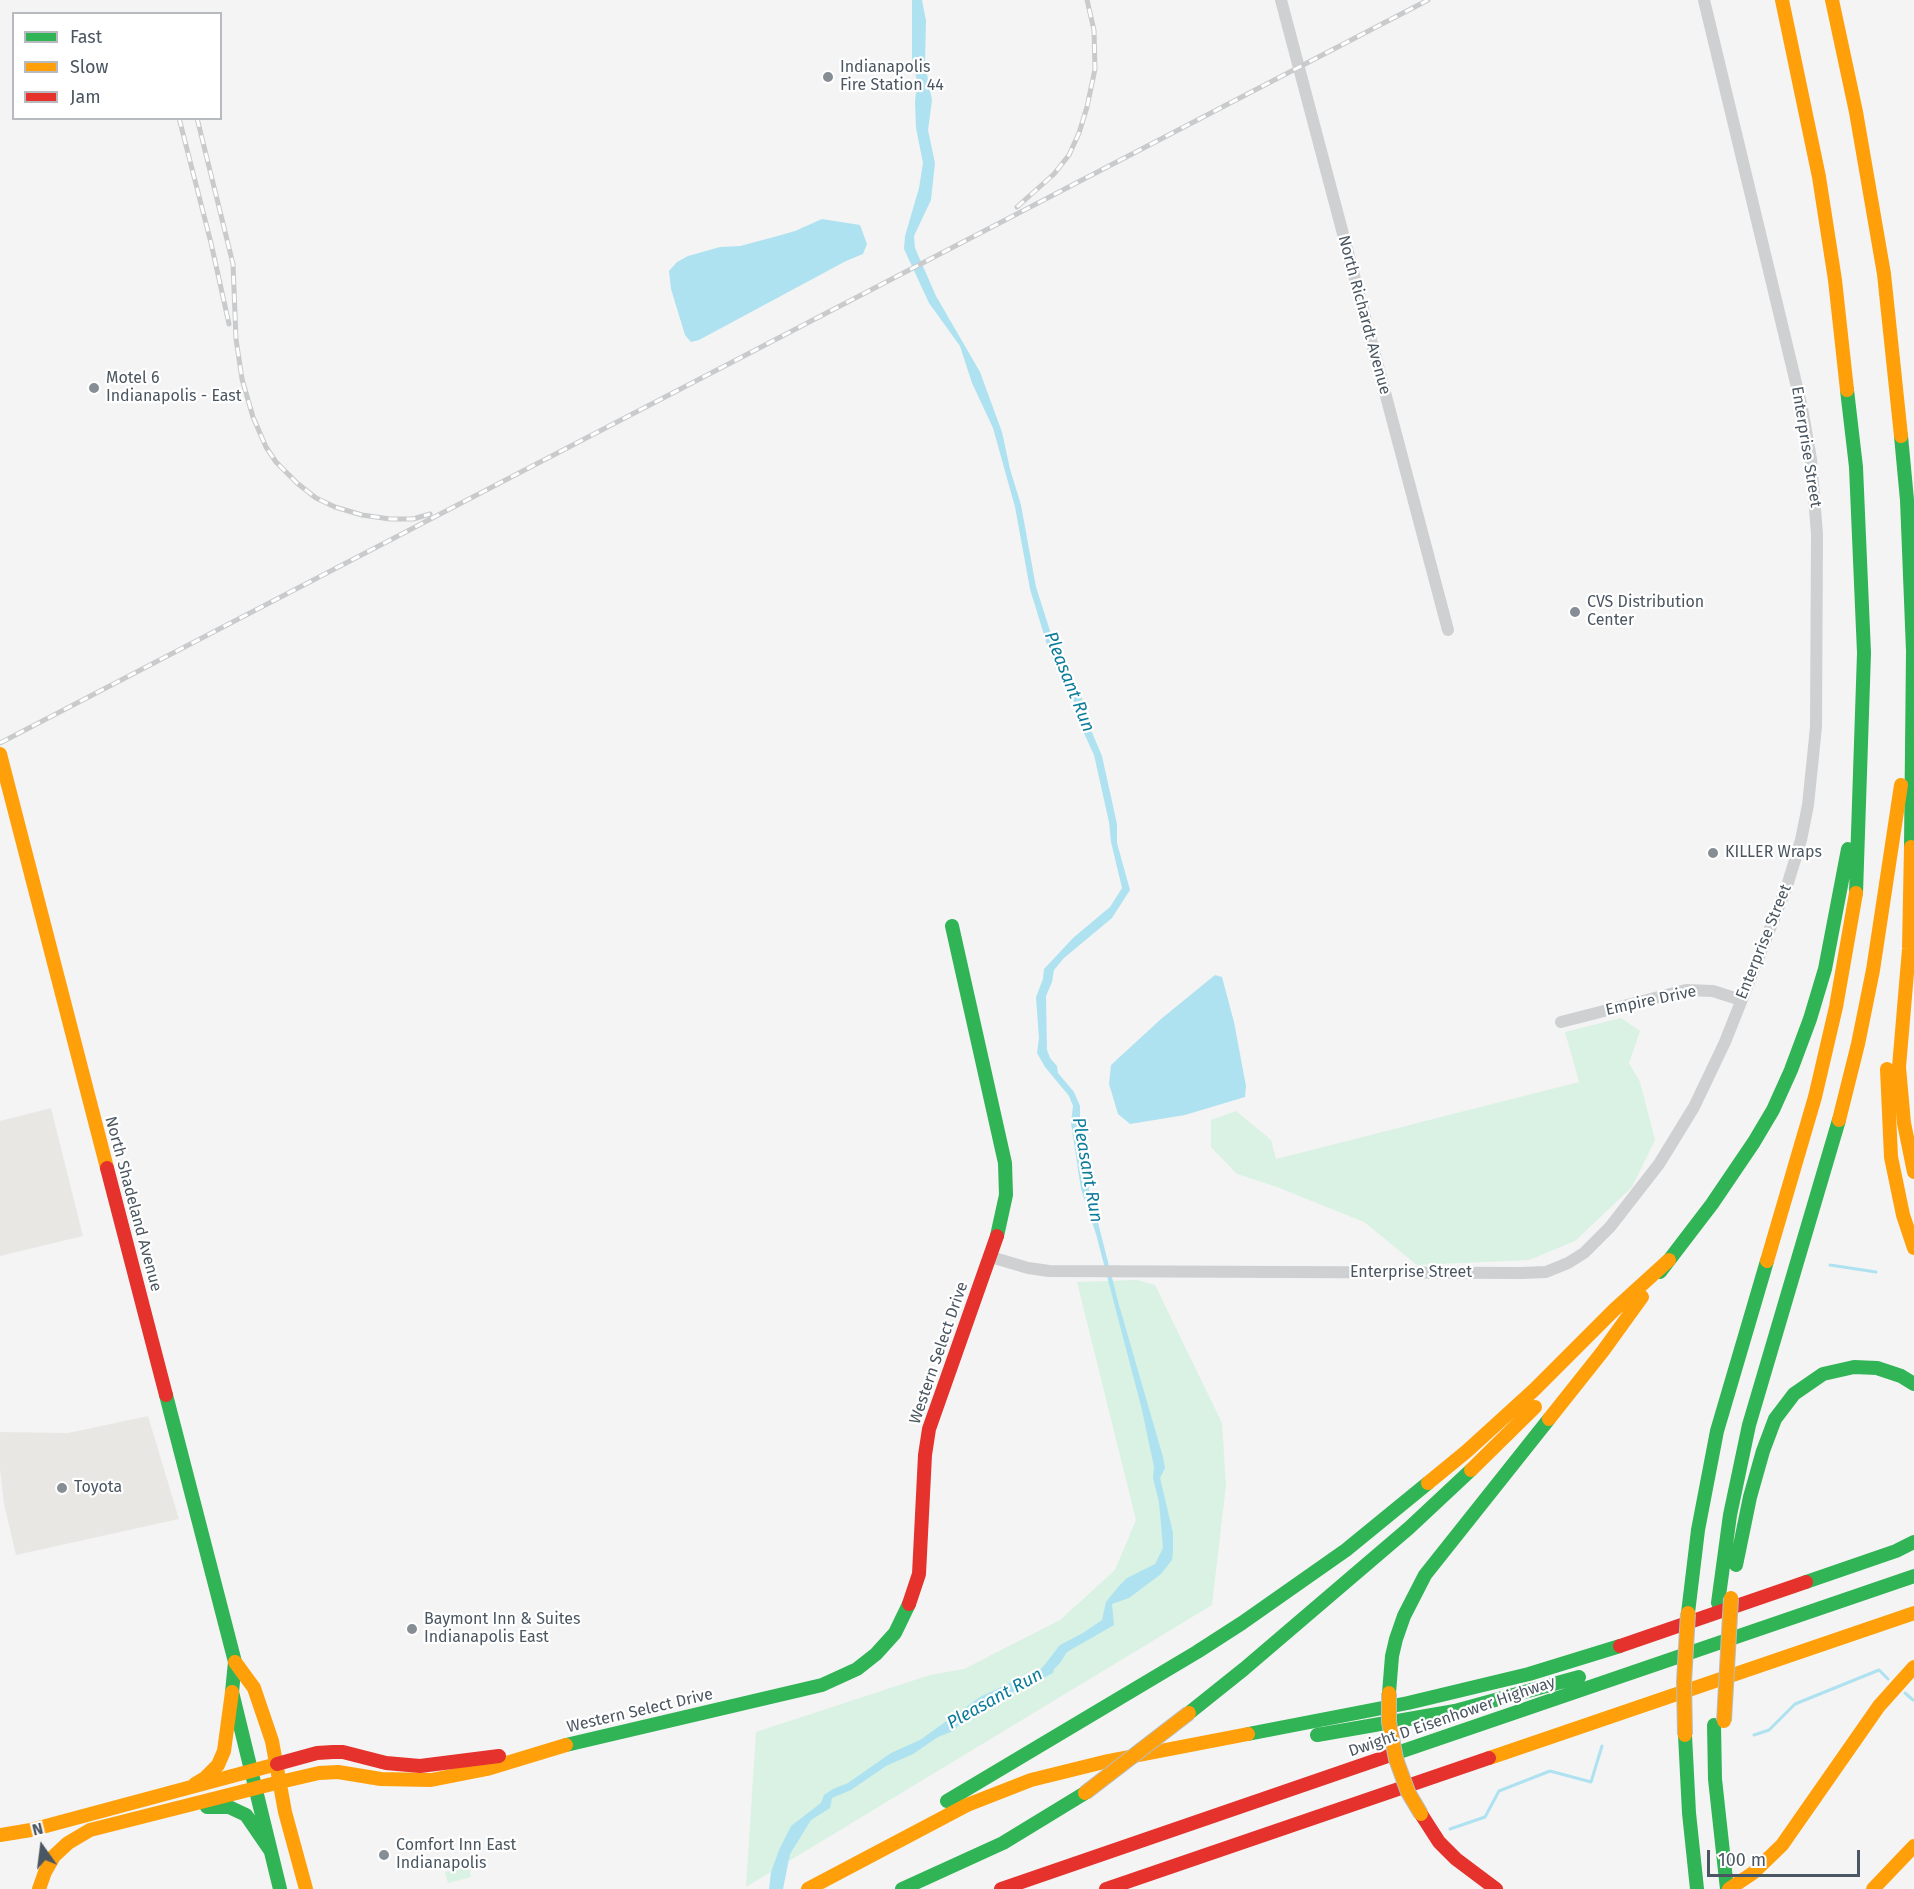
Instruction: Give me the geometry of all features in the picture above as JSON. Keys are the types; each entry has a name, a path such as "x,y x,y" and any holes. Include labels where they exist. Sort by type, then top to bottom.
{"main road":[{"path":"1697,1888 1689,1813 1684,1682 1688,1613 1698,1530 1717,1431 1825,1060 1857,889 1858,798 1863,705 1863,606 1852,420 1835,280 1819,177 1782,0"},
{"path":"1832,0 1871,190 1894,358 1911,558 1913,651 1909,949 1899,1067 1903,1114 1914,1172"},
{"path":"1912,724 1891,845 1877,949 1858,1044 1833,1142 1749,1425 1736,1482 1725,1601 1716,1787 1728,1889 1753,1873 1782,1845 1879,1707 1914,1667"},
{"name":"North Shadeland Avenue","path":"0,754 235,1662 232,1692 280,1889"},
{"path":"1496,1889 1439,1842 1408,1792 1396,1759 1389,1722 1392,1656 1396,1639 1404,1616 1425,1575 1603,1351 1668,1260 1712,1204 1773,1110 1810,1019 1825,969 1858,798"},
{"path":"1911,848 1886,1083 1887,1120 1894,1175 1914,1248"},
{"name":"Western Select Drive","path":"179,1807 318,1773 338,1772 381,1779 431,1780 487,1769 542,1751 822,1685 857,1669 888,1642 909,1608 919,1574 925,1455 929,1428 991,1257 1005,1208 1006,1168 983,1056 952,926"},
{"path":"825,1879 886,1838 1197,1652 1346,1550 1467,1451 1668,1260"},
{"path":"902,1889 1003,1844 1085,1793 1189,1713 1416,1522 1494,1449 1596,1344 1629,1314"},
{"path":"1725,1601 1756,1474 1775,1419 1787,1401 1808,1383 1823,1374 1843,1368 1877,1368 1901,1376 1914,1384"},
{"path":"808,1889 991,1794 1045,1775 1377,1709 1529,1674 1789,1588 1896,1551 1914,1542"},
{"name":"Dwight D Eisenhower Highway","path":"1001,1889 1914,1576"},
{"path":"1106,1889 1914,1613"},
{"path":"1132,1756 1302,1737 1412,1720 1480,1706 1592,1673 1673,1658"},
{"name":"North Shadeland Avenue","path":"235,1662 254,1688 272,1741 285,1812 306,1889"},
{"path":"184,1790 205,1778 218,1765 224,1751 232,1692"},
{"name":"Western Select Drive","path":"0,1835 31,1830 325,1752 343,1752 386,1763 420,1766 542,1751"},
{"path":"1175,1880 1269,1846 1380,1795"},
{"path":"39,1889 54,1856 80,1835 109,1824 179,1807 223,1806 241,1811 252,1822 270,1851"},
{"path":"1873,1889 1914,1846"}],"street":[{"name":"North Richardt Avenue","path":"1281,0 1448,630"},
{"name":"Enterprise Street","path":"991,1257 1039,1270 1521,1274 1546,1272 1584,1253 1604,1234 1659,1164 1684,1124 1709,1078 1787,886 1801,840 1808,805 1816,726 1817,527 1811,459 1804,417 1704,0"},
{"name":"Empire Drive","path":"1561,1022 1686,990 1713,991 1741,1000"}],"shaded area":[{"path":"51,1108 83,1236 0,1256 0,1121"},
{"path":"148,1416 179,1519 16,1555 4,1504 0,1469 0,1432 68,1433"}],"green space":[{"path":"1621,1018 1640,1031 1629,1063 1640,1082 1655,1140 1632,1187 1575,1241 1529,1260 1417,1265 1364,1222 1277,1187 1237,1174 1211,1147 1211,1120 1236,1111 1271,1140 1276,1159 1579,1082 1565,1032"},
{"path":"1137,1280 1155,1285 1222,1423 1226,1485 1212,1605 746,1887 756,1732 930,1675 964,1669 1060,1620 1115,1570 1136,1520 1077,1282"},
{"path":"469,1866 471,1877 448,1883 445,1872"}],"water":[{"name":"Pleasant Run","path":"912,0 922,0 926,21 925,64 932,100 928,130 935,163 931,200 914,236 915,248 936,296 980,372 1002,432 1021,505 1036,587 1061,665 1080,691 1091,730 1102,756 1117,824 1117,843 1130,890 1112,918 1064,958 1054,970 1046,996 1047,1050 1057,1066 1058,1073 1074,1092 1080,1106 1090,1194 1095,1203 1094,1207 1119,1305 1163,1457 1165,1468 1160,1478 1173,1533 1173,1551 1172,1560 1161,1574 1129,1598 1112,1604 1114,1625 1067,1652 1053,1673 990,1703 978,1715 959,1725 953,1731 938,1737 913,1754 886,1766 851,1790 832,1798 830,1808 811,1820 790,1854 783,1889 769,1889 771,1872 791,1826 821,1803 824,1795 848,1783 891,1753 920,1740 980,1697 1018,1679 1030,1677 1042,1668 1060,1645 1102,1620 1106,1602 1119,1586 1127,1578 1155,1564 1163,1548 1159,1502 1153,1478 1154,1467 1142,1410 1096,1234 1081,1189 1071,1123 1073,1106 1069,1096 1045,1067 1037,1053 1039,1038 1036,997 1044,969 1073,938 1110,907 1122,888 1094,755 1083,731 1071,692 1055,667 1048,648 1030,589 1015,507 993,428 972,383 960,346 929,303 904,249 905,236 919,188 923,163 916,128 917,81 912,58"},
{"path":"822,219 860,225 867,244 863,254 699,340 691,342 685,335 671,289 669,271 677,262 688,256 720,247 740,246 795,231"},
{"path":"1215,975 1222,977 1234,1022 1246,1086 1245,1097 1185,1115 1130,1124 1118,1114 1109,1084 1111,1065 1161,1019"}],"waterway":[{"path":"1830,1265 1876,1272"},
{"path":"1754,1735 1769,1730 1795,1704 1879,1670 1888,1679"},
{"path":"1905,1693 1913,1700"},
{"path":"1450,1829 1485,1817 1499,1791 1550,1771 1591,1782 1602,1746"}],"railway":[{"path":"1017,207 1054,174 1069,155 1079,133 1095,69 1094,30 1087,0"},
{"path":"0,743 1428,0"},
{"path":"180,120 229,324"},
{"path":"197,120 233,264 236,339 242,379 253,417 266,447 276,462 297,483 316,498 335,507 362,515 390,519 413,519 430,514"}],"traffic: fast":[{"path":"1847,390 1856,467 1864,653 1856,893"},
{"path":"1901,436 1907,500 1913,651 1911,847"},
{"path":"1660,1272 1712,1204 1754,1142 1773,1110 1791,1070 1825,969 1848,849"},
{"path":"952,926 1005,1163 1006,1195 997,1236"},
{"path":"1718,1603 1730,1515 1749,1425 1839,1120"},
{"path":"1688,1613 1698,1530 1717,1431 1767,1261"},
{"path":"1736,1565 1750,1497 1763,1451 1775,1419 1794,1394 1823,1374 1854,1367 1877,1368 1901,1376 1914,1384"},
{"path":"166,1395 235,1662 232,1692 280,1889"},
{"path":"1389,1693 1396,1639 1404,1616 1425,1575 1549,1419"},
{"path":"1189,1713 1409,1528 1471,1470"},
{"path":"947,1801 1242,1623 1346,1550 1428,1483"},
{"path":"1806,1582 1896,1551 1914,1542"},
{"path":"1391,1755 1914,1576"},
{"path":"566,1745 822,1685 857,1669 876,1654 895,1633 909,1604"},
{"path":"1248,1734 1408,1703 1529,1674 1620,1646"},
{"path":"1317,1735 1455,1711 1579,1677"},
{"path":"1714,1725 1715,1779 1727,1889"},
{"path":"1685,1735 1689,1813 1697,1889"},
{"path":"902,1889 1003,1843 1085,1793"},
{"path":"207,1807 229,1807 246,1815 270,1850"}],"traffic: slow":[{"path":"1782,0 1819,177 1835,280 1847,390"},
{"path":"1832,0 1856,112 1884,274 1901,436"},
{"path":"0,754 107,1168"},
{"path":"1839,1120 1873,970 1901,785"},
{"path":"1911,847 1909,949 1899,1067 1904,1123 1914,1172"},
{"path":"1767,1261 1815,1097 1836,1007 1856,893"},
{"path":"1887,1069 1891,1157 1903,1215 1914,1248"},
{"path":"1428,1483 1534,1390 1614,1310 1669,1260"},
{"path":"1549,1419 1642,1297"},
{"path":"1471,1470 1535,1407"},
{"path":"1724,1721 1731,1598"},
{"path":"1685,1735 1684,1682 1688,1613"},
{"path":"1489,1758 1914,1613"},
{"path":"235,1662 254,1688 272,1741 285,1812 306,1889"},
{"path":"1729,1889 1753,1873 1782,1845 1879,1706 1914,1667"},
{"path":"195,1784 218,1765 224,1751 232,1692"},
{"path":"1389,1693 1389,1722 1396,1759 1408,1792 1421,1814"},
{"path":"1085,1793 1189,1713"},
{"path":"808,1889 967,1805 1031,1780 1108,1761 1248,1734"},
{"path":"280,1782 319,1773 338,1772 381,1779 431,1780 487,1769 566,1745"},
{"path":"0,1835 31,1830 277,1764"},
{"path":"39,1889 54,1856 68,1843 90,1830 280,1782"},
{"path":"1873,1889 1914,1846"}],"traffic: jam":[{"path":"107,1168 166,1395"},
{"path":"909,1604 919,1574 925,1455 929,1429 997,1236"},
{"path":"1620,1646 1806,1582"},
{"path":"277,1764 317,1753 333,1752 343,1752 386,1763 420,1766 499,1756"},
{"path":"1001,1889 1391,1755"},
{"path":"1106,1889 1489,1758"},
{"path":"1421,1814 1439,1842 1456,1859 1496,1889"}],"place":[{"name":"Indianapolis Fire Station 44","path":"828,77"},
{"name":"Motel 6 Indianapolis - East","path":"94,388"},
{"name":"CVS Distribution Center","path":"1575,612"},
{"name":"KILLER Wraps","path":"1713,853"},
{"name":"Toyota","path":"62,1488"},
{"name":"Baymont Inn & Suites Indianapolis East","path":"412,1629"},
{"name":"Comfort Inn East Indianapolis","path":"384,1855"}]}
